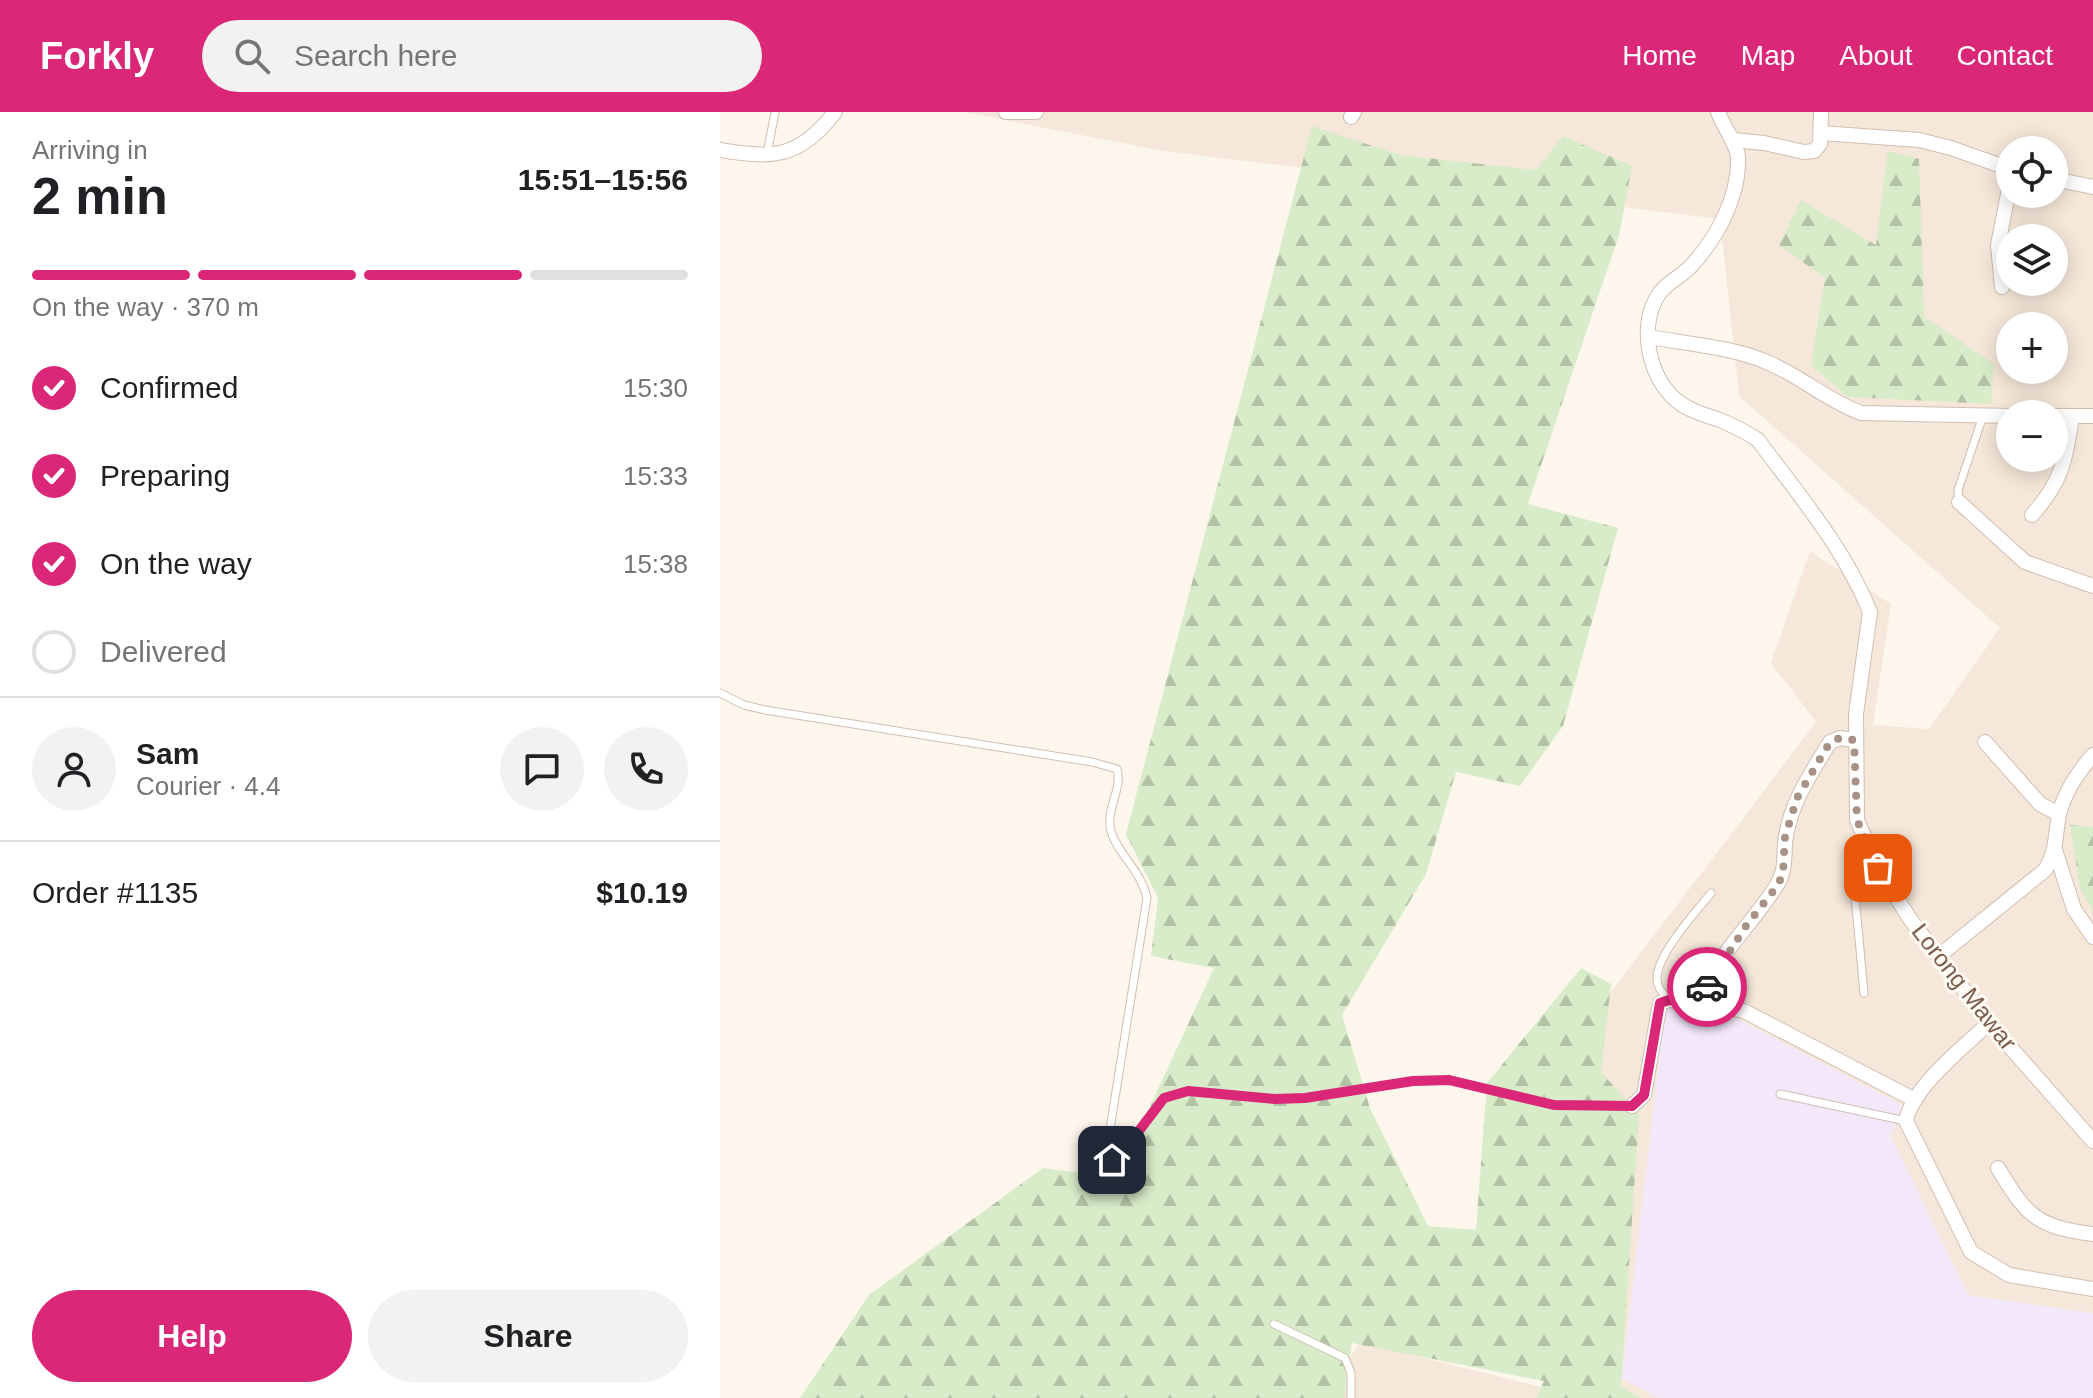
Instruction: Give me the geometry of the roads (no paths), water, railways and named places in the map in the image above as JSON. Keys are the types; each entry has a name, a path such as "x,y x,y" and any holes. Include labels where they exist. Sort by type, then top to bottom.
{"street":[{"path":"720,150 749,154 791,151 808,142 835,112"},
{"path":"1006,112 1036,112"},
{"path":"1718,112 1738,152 1737,171 1726,215 1689,269 1660,292 1647,324 1649,337 1770,363 1844,407 1861,413 1996,416"},
{"path":"1733,140 1810,152 1818,148 1821,112"},
{"path":"1821,133 1919,140 1996,164"},
{"path":"2068,182 2093,187"},
{"name":"Lorong Mawar","path":"1649,337 1653,364 1674,399 1758,440 1839,554 1870,612 1854,740 1857,820 1878,868 1910,919 1989,1023 2093,1141"},
{"path":"2068,416 2090,416 2093,401"},
{"path":"2032,515 2052,492 2066,457 2072,416"},
{"path":"1959,502 2025,562 2093,586"},
{"path":"1703,1002 1716,971 1778,885 1783,873 1785,837 1797,798 1830,742 1840,738 1854,740"},
{"path":"1985,742 2040,804 2059,814"},
{"path":"1940,955 2041,876 2055,850 2059,814 2081,769 2093,755"},
{"path":"2055,850 2074,909 2093,937"},
{"path":"1632,1106 1644,1095 1660,1003 1669,1000 1703,1002 1744,1011 1915,1100"},
{"path":"1989,1023 1915,1100 1906,1121 1971,1252 2009,1275 2093,1289"},
{"path":"1998,1168 2020,1205 2035,1218 2053,1227 2093,1234"}],"lane":[{"path":"767,154 775,112"},
{"path":"1959,502 1958,490 1983,416"},
{"path":"720,693 744,705 765,710 1092,762 1117,769 1120,779 1110,809 1111,832 1135,868 1147,898 1106,1157 1112,1160 1119,1157 1164,1098 1188,1091 1275,1099 1305,1098 1413,1081 1449,1080 1554,1105 1632,1106"},
{"path":"1864,993 1852,863 1857,852 1868,845"},
{"path":"1669,1000 1656,981 1658,969 1666,953 1711,893"},
{"path":"1780,1094 1906,1121"},
{"path":"1274,1324 1345,1358 1351,1373 1351,1398"}]}
